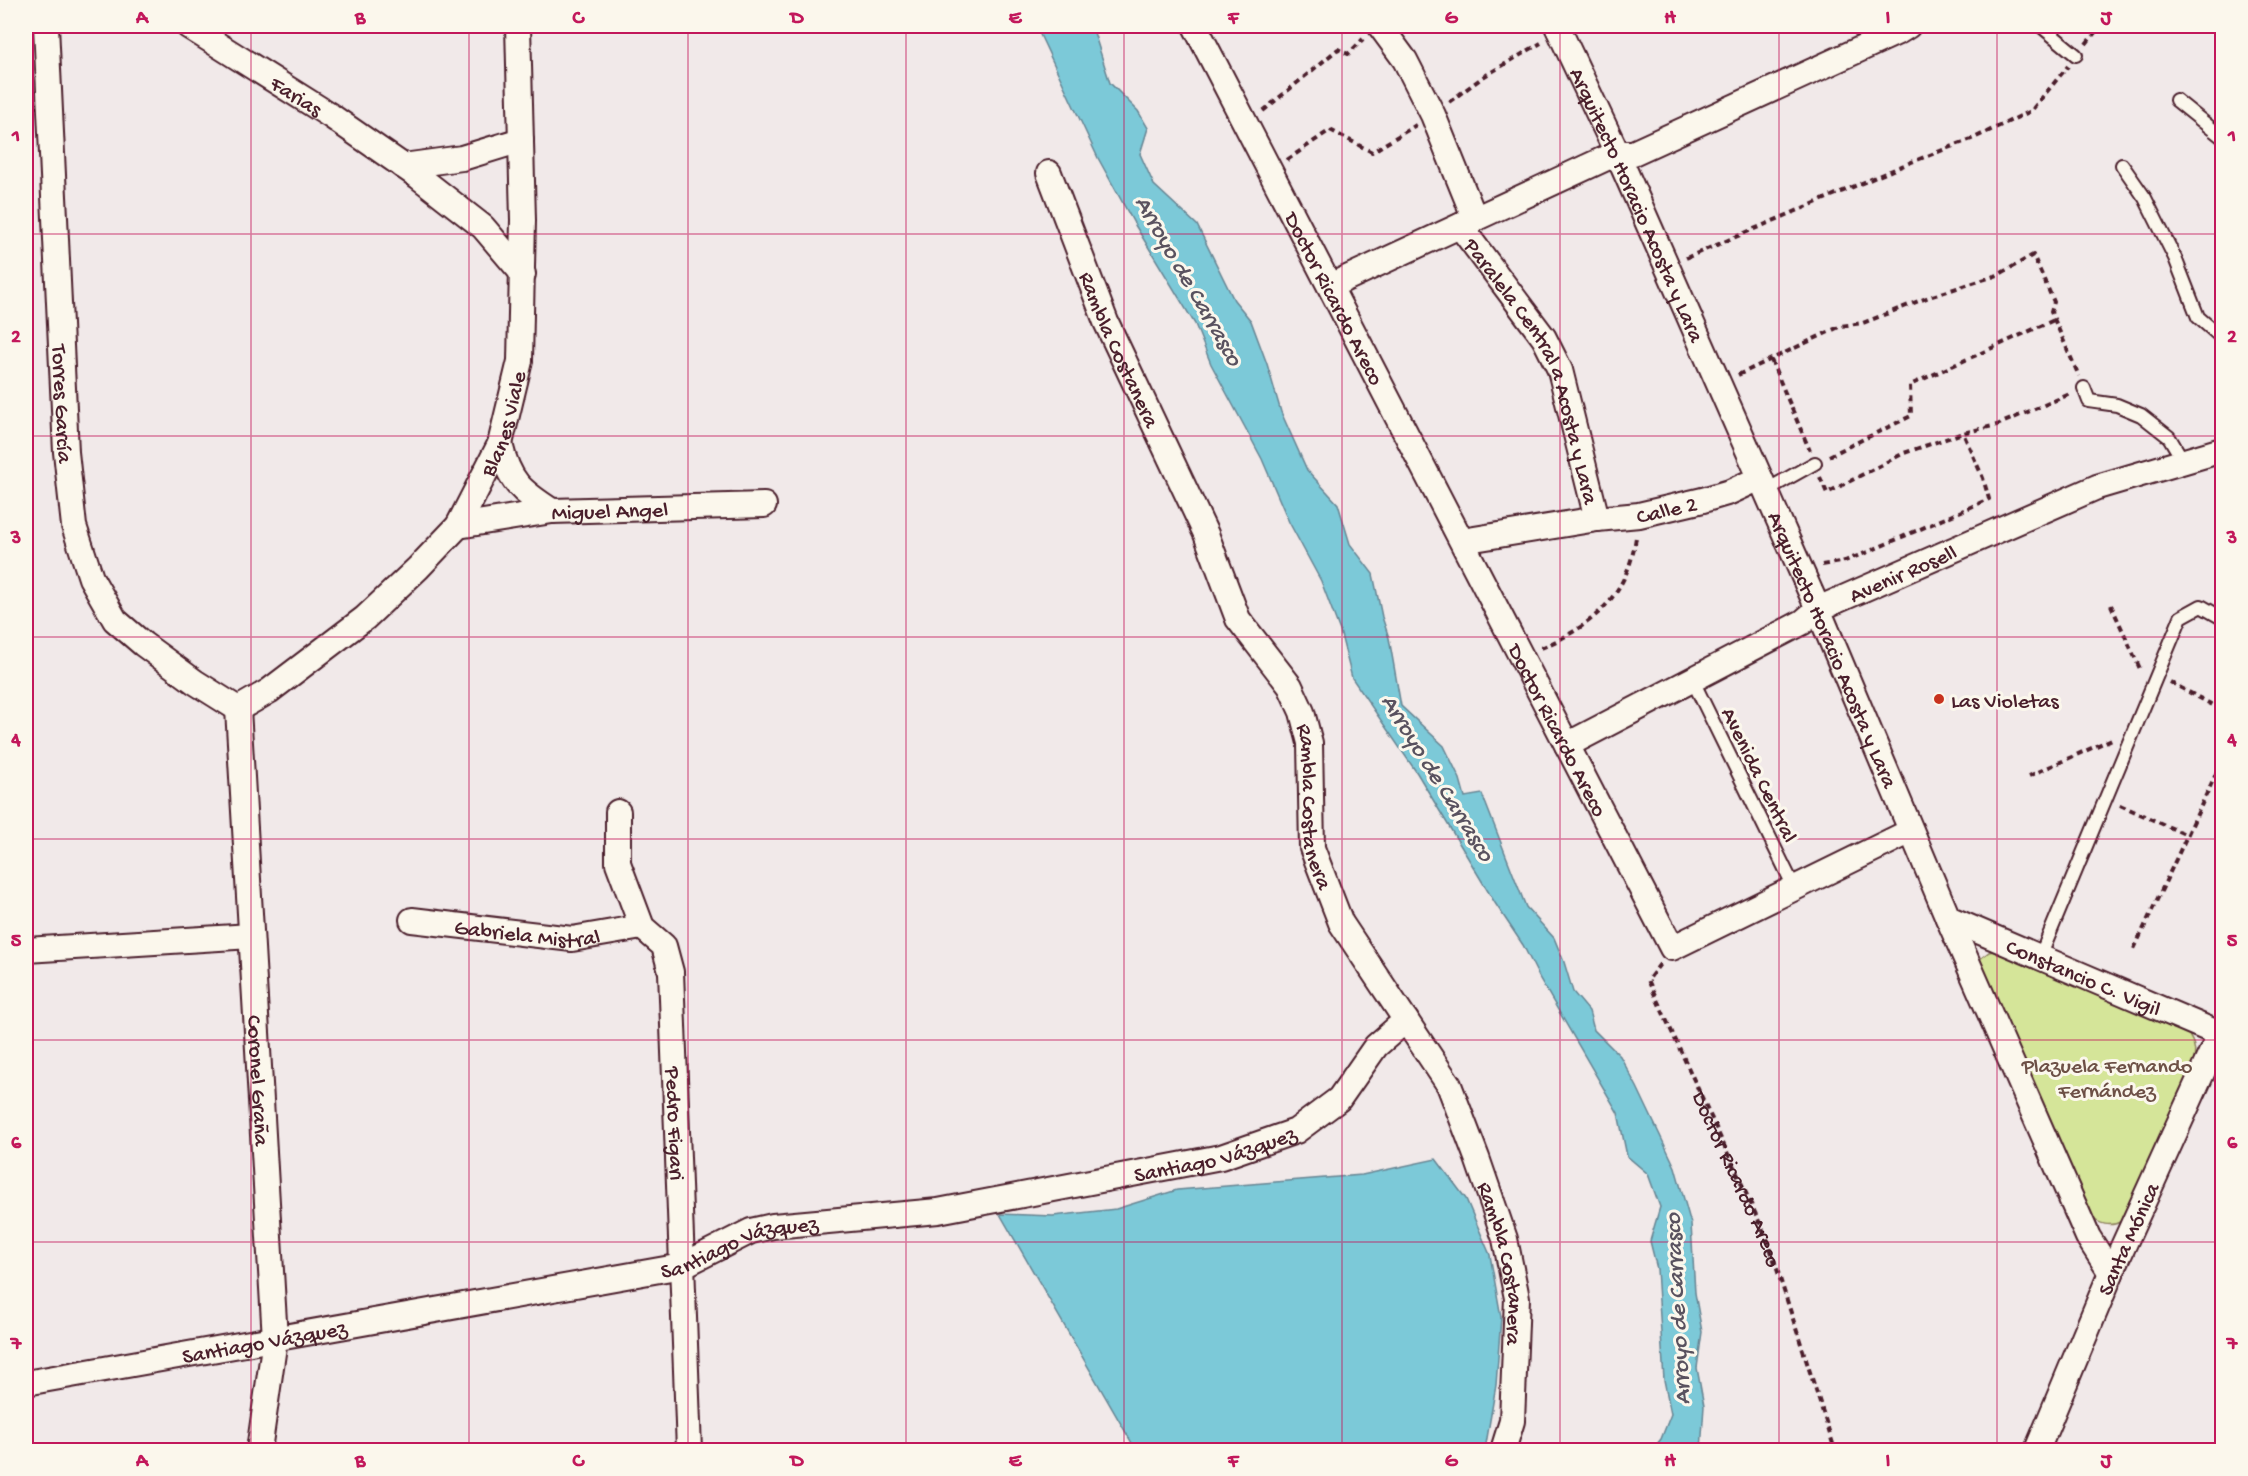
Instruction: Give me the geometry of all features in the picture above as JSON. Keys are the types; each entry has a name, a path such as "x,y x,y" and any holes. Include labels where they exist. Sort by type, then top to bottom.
{"street":[{"name":"Torres García","path":"46,26 66,452 74,526 91,578 115,620 143,644 195,682 238,709"},
{"name":"Farias","path":"189,26 331,116 403,166 483,227 523,274"},
{"name":"Blanes Viale","path":"238,709 269,691 365,618 418,568 458,526 500,444 520,361 523,274 518,26"},
{"name":"Doctor Ricardo Areco","path":"1196,26 1672,948"},
{"name":"Arquitecto Horacio Acosta y Lara","path":"1557,26 1617,153 1818,609 1948,918 2088,1237 2111,1273"},
{"path":"1330,286 1617,153 1633,153 1908,26"},
{"name":"Paralela Central a Acosta y Lara","path":"1375,29 1405,60 1433,115 1468,222 1544,338 1560,370 1597,519"},
{"path":"403,166 462,158 521,140"},
{"name":"Rambla Costanera","path":"1048,173 1106,322 1206,534 1238,618 1290,686 1302,712 1310,743 1312,848 1341,923 1449,1085 1477,1158 1505,1239 1517,1298 1512,1421 1503,1450"},
{"path":"500,444 506,467 517,484 530,496 552,510"},
{"name":"Avenir Rosell","path":"1567,745 1803,622 1818,609 2097,487 2223,450"},
{"name":"Calle 2","path":"1462,541 1597,519 1639,515 1763,484"},
{"name":"Miguel Angel","path":"458,526 552,510 764,505"},
{"name":"Coronel Graña","path":"238,709 274,1339 259,1450"},
{"name":"Pedro Figari","path":"618,812 618,863 642,927 664,946 671,972 689,1450"},
{"path":"1672,948 1911,831"},
{"name":"Constancio C. Vigil","path":"1948,918 2222,1033"},
{"name":"Gabriela Mistral","path":"412,920 572,939 642,927"},
{"path":"26,950 251,936"},
{"name":"Santiago Vázquez","path":"26,1383 682,1266 751,1231 773,1226 938,1211 1221,1157 1296,1131 1339,1099 1376,1046 1406,1020"},
{"name":"Santa Mónica","path":"2037,1450 2111,1273 2222,1033"}],"lane":[{"path":"2041,26 2076,56"},
{"path":"2176,100 2223,137"},
{"path":"2122,165 2145,198 2175,258 2198,317 2223,338"},
{"path":"2084,388 2089,400 2117,405 2141,415 2169,437 2184,462"},
{"path":"1763,484 1815,463"},
{"path":"2040,957 2181,617 2201,606 2223,618"},
{"name":"Avenida Central","path":"1692,679 1794,887"}],"path":[{"path":"1667,266 1974,138 2031,111 2100,26"},
{"path":"1247,125 1338,49 1348,54 1375,29"},
{"path":"1719,384 1841,326 1863,323 1929,297 1998,274 2032,255 2054,302 2050,312 2084,388 1997,425 1963,433 1904,453 1827,493 1772,360"},
{"path":"1815,463 1911,416 1910,385 2054,320"},
{"path":"1802,574 1825,564 1845,561 1989,499 1983,478 1963,433"},
{"path":"1521,657 1568,637 1597,615 1622,584 1633,555 1639,515"},
{"path":"2110,605 2151,690"},
{"path":"2157,675 2223,710"},
{"path":"2029,776 2135,729"},
{"path":"2134,949 2223,761"},
{"path":"2106,799 2187,835"},
{"name":"Doctor Ricardo Areco","path":"1672,948 1648,980 1768,1241 1835,1450"}],"green space":[{"name":"Plazuela Fernando Fernández","path":"1998,950 2186,1031 2192,1040 2195,1054 2191,1069 2122,1221 2118,1223 2105,1224 2088,1216 1979,968 1980,959 1989,952"}],"water":[{"name":"Arroyo de Carrasco","path":"1036,26 1092,26 1110,83 1138,111 1148,128 1140,154 1154,185 1197,225 1234,300 1251,321 1281,412 1307,470 1338,504 1350,544 1373,574 1389,638 1401,706 1444,746 1460,779 1465,797 1482,794 1526,907 1554,938 1573,992 1589,1011 1594,1030 1620,1056 1675,1167 1691,1224 1695,1293 1702,1332 1697,1368 1704,1406 1701,1450 1652,1450 1661,1439 1671,1414 1664,1380 1657,1269 1650,1241 1660,1207 1648,1174 1627,1156 1618,1113 1540,979 1523,945 1495,903 1417,773 1352,678 1340,631 1321,581 1289,522 1262,459 1211,364 1195,324 1135,225 1098,158"},
{"path":"1436,1159 1466,1199 1490,1255 1501,1317 1496,1385 1485,1450 1136,1450 1000,1214 1053,1216 1116,1209 1177,1190 1362,1175"}],"place":[{"name":"Las Violetas","path":"1939,699"}]}
